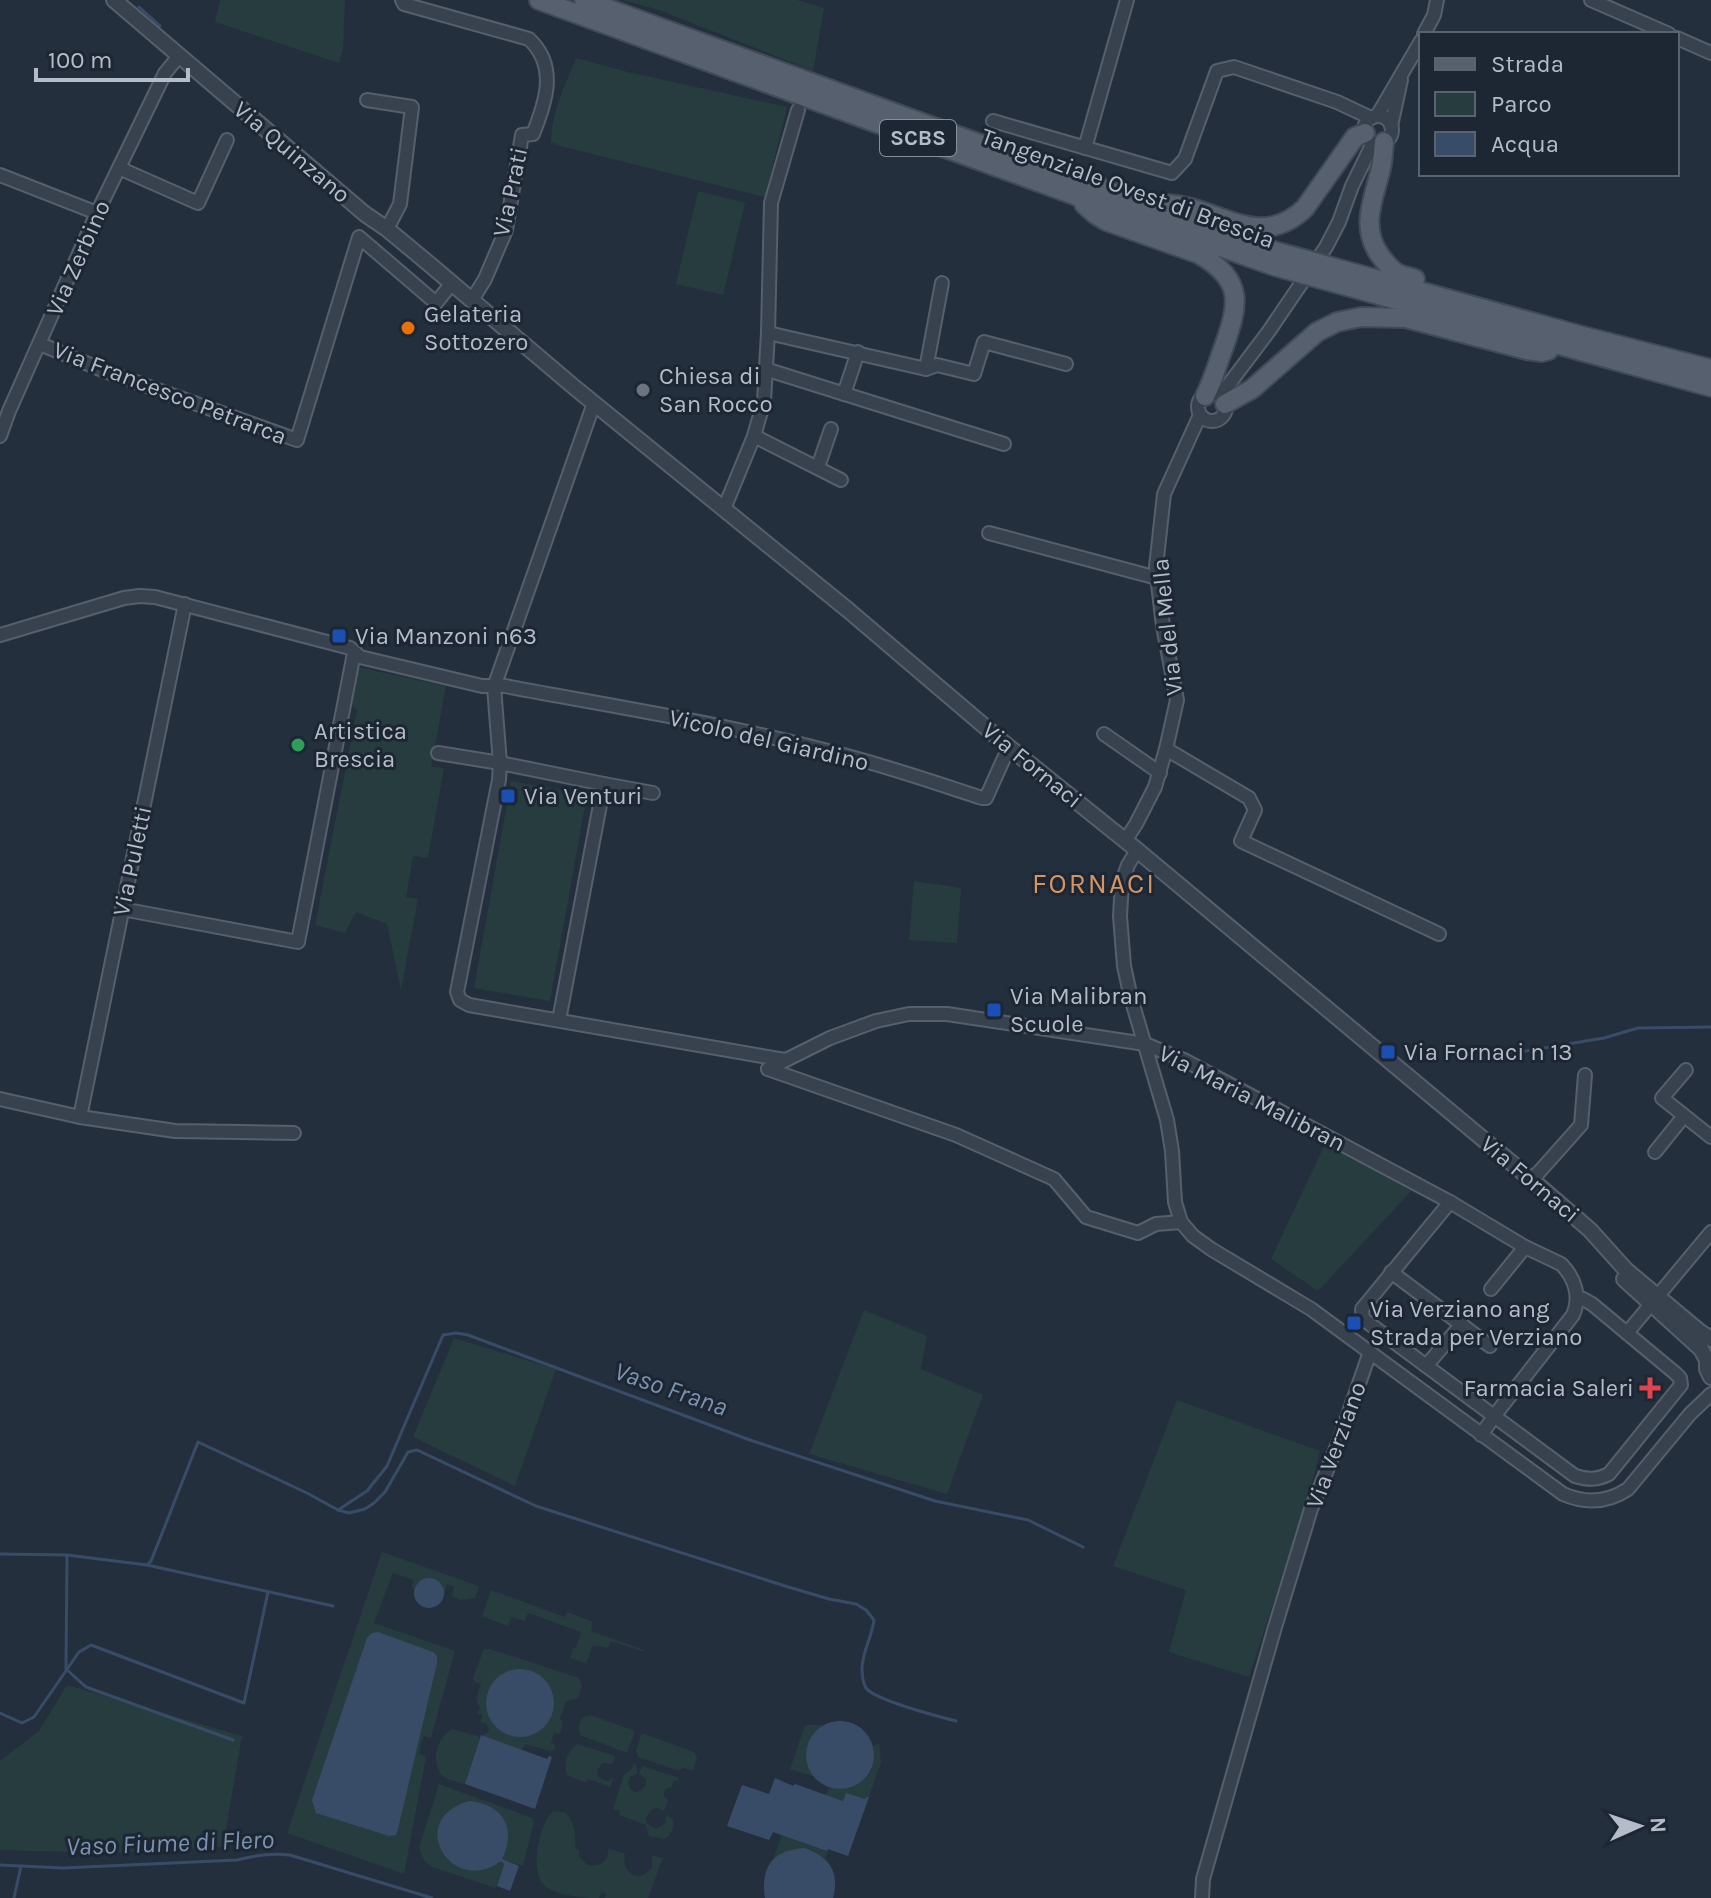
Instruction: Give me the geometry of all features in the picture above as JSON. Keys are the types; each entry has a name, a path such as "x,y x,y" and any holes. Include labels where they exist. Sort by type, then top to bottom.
{"main road":[{"name":"Tangenziale Ovest di Brescia","path":"539,0 1274,266 1303,266"},
{"name":"Tangenziale Ovest di Brescia","path":"584,0 1277,252 1303,266 1568,340 1711,387"},
{"path":"1077,196 1106,221 1199,254 1229,279 1235,299 1233,321 1211,384 1217,399 1252,389 1317,332 1337,322 1361,317 1406,318 1542,352 1568,340 1556,320 1543,313 1428,283 1389,267 1375,248 1368,221 1382,164 1375,129 1355,137 1305,208 1295,218 1276,226 1245,227 1185,205 1145,204"},
{"name":"Tangenziale Ovest di Brescia","path":"1568,340 1711,369"}],"street":[{"name":"Via Quinzano","path":"114,0 131,5 179,56 472,300"},
{"name":"Via Prati","path":"402,0 404,4 529,39 539,48 544,59 547,86 544,106 533,134 522,135 506,230 485,279 472,300"},
{"path":"1085,148 1127,0"},
{"path":"1425,32 1434,15 1437,0"},
{"path":"1591,0 1664,32"},
{"path":"1679,39 1711,53"},
{"name":"Via del Mella","path":"1125,841 1151,798 1177,700 1156,567 1164,494 1200,415 1199,402 1217,399 1269,331 1326,247 1339,222 1375,129 1419,44"},
{"name":"Via Zerbino","path":"0,436 5,409 40,344 97,213 165,73 179,56"},
{"path":"993,121 1172,173 1185,159 1217,71 1234,67 1337,102 1375,129"},
{"path":"367,100 412,107 400,204 387,229"},
{"path":"724,509 754,436 764,401 771,203 798,110"},
{"path":"119,168 198,203 227,140"},
{"path":"0,175 97,213"},
{"name":"Via Francesco Petrarca","path":"40,344 105,371 297,440 359,237 436,303 452,283"},
{"path":"926,369 942,283"},
{"name":"Via Fornaci","path":"472,300 1137,850 1590,1230 1709,1356 1707,1369 1711,1377"},
{"path":"768,333 926,369 937,365 974,374 984,342 1066,364"},
{"path":"844,394 858,352"},
{"path":"765,369 1004,444"},
{"name":"Via del Mella","path":"1182,455 1224,413 1217,399"},
{"path":"594,403 494,687 499,780 457,992 460,1000 469,1005 785,1060"},
{"path":"1200,415 1213,421"},
{"path":"818,467 831,429"},
{"path":"754,436 841,480"},
{"path":"989,533 1157,578"},
{"path":"0,635 124,598 155,597 350,648 360,657 494,687"},
{"name":"Via Puletti","path":"80,1117 185,604"},
{"path":"122,909 298,942 354,653"},
{"name":"Vicolo del Giardino","path":"494,687 505,686 821,749 982,798 986,798 1010,748"},
{"path":"1104,734 1160,773"},
{"path":"1166,749 1249,798 1255,810 1241,841 1439,934"},
{"path":"438,753 653,793"},
{"path":"559,1020 604,784"},
{"path":"1137,850 1122,882 1120,916 1124,966 1167,1120 1175,1202 1181,1222"},
{"name":"Via Maria Malibran","path":"1181,1222 1156,1224 1138,1233 1086,1217 1054,1179 956,1135 768,1069 830,1038 876,1021 909,1014 947,1014 1145,1044 1186,1061 1561,1264 1576,1290 1577,1298"},
{"path":"1686,1070 1662,1098 1711,1137"},
{"path":"1532,1180 1581,1125 1585,1075"},
{"path":"0,1099 80,1117 175,1131 294,1133"},
{"path":"1655,1152 1684,1116"},
{"path":"1450,1202 1362,1309 1363,1319 1495,1415 1575,1476 1587,1480 1609,1474 1681,1385 1675,1373 1592,1304 1577,1298 1573,1315 1495,1415 1481,1435"},
{"name":"Via Verziano","path":"1181,1222 1211,1249 1311,1309 1370,1352 1311,1509 1203,1879 1202,1898"},
{"path":"1627,1333 1711,1232"},
{"path":"1491,1289 1525,1247"},
{"path":"1391,1272 1490,1346"},
{"name":"Via Fornaci","path":"1655,1301 1711,1339"},
{"path":"1426,1366 1462,1324"},
{"path":"1370,1352 1563,1494 1585,1501 1614,1498 1628,1489 1690,1414 1711,1394"},
{"path":"1690,1414 1711,1377"},
{"path":"1628,1452 1647,1465"}],"green space":[{"path":"220,0 345,0 343,48 339,63 215,22"},
{"path":"622,0 797,0 824,8 813,71 659,10"},
{"path":"576,58 787,107 765,197 551,142 556,109"},
{"path":"698,191 745,203 723,295 676,284"},
{"path":"357,667 446,686 431,767 444,768 428,858 413,856 406,897 418,899 401,990 387,924 356,912 345,933 315,925 357,710 348,703"},
{"path":"511,781 587,795 550,1001 474,988"},
{"path":"914,881 961,888 957,943 909,940"},
{"path":"1325,1144 1413,1189 1318,1291 1271,1259"},
{"path":"864,1310 927,1336 921,1369 983,1395 947,1494 809,1454"},
{"path":"454,1338 556,1369 515,1486 413,1437"},
{"path":"1177,1400 1320,1451 1308,1498 1249,1677 1169,1652 1186,1590 1113,1566"},
{"path":"382,1552 479,1586 475,1598 461,1600 452,1596 454,1587 447,1584 444,1595 417,1583 415,1589 412,1588 414,1580 393,1573 374,1623 455,1651 431,1738 423,1736 419,1753 426,1757 404,1874 287,1833"},
{"path":"491,1590 565,1617 567,1612 593,1622 591,1631 647,1651 611,1641 608,1648 593,1645 586,1663 570,1658 581,1632 528,1613 525,1621 511,1617 508,1626 482,1616"},
{"path":"486,1649 579,1678 582,1686 578,1698 566,1701 560,1718 563,1722 560,1734 554,1733 551,1743 555,1745 554,1750 525,1744 522,1750 482,1736 489,1728 480,1722 483,1715 478,1713 480,1706 476,1698 481,1684 473,1678"},
{"path":"67,1685 242,1736 223,1847 111,1853 0,1850 0,1761 39,1731"},
{"path":"590,1715 635,1731 627,1753 580,1735 580,1722"},
{"path":"805,1725 824,1725 820,1727 812,1775 815,1777 790,1769"},
{"path":"453,1729 480,1737 465,1784 443,1776 436,1762 440,1742"},
{"path":"642,1733 694,1752 697,1758 693,1771 684,1768 679,1771 638,1757 636,1750"},
{"path":"879,1743 881,1762 866,1800 843,1801 826,1795 829,1788 853,1787 873,1746"},
{"path":"577,1744 615,1756 612,1764 603,1763 597,1770 603,1780 609,1781 614,1777 610,1787 588,1779 586,1783 567,1775 567,1758"},
{"path":"634,1763 637,1774 630,1777 628,1783 635,1792 646,1785 646,1779 639,1774 642,1766 679,1778 665,1791 668,1801 664,1811 652,1809 646,1817 647,1824 656,1829 665,1824 666,1815 673,1819 672,1831 664,1839 649,1836 646,1825 619,1815 620,1811 613,1809 624,1774 631,1770"},
{"path":"439,1784 532,1818 534,1822 523,1866 505,1860 496,1888 432,1867 423,1857 420,1844"},
{"path":"554,1811 566,1813 569,1817 574,1829 575,1848 586,1864 595,1866 602,1863 607,1857 608,1848 625,1854 626,1867 637,1876 652,1867 652,1855 663,1858 648,1898 605,1898 606,1894 602,1892 599,1898 578,1897 545,1886 538,1870 538,1847 544,1825"},
{"path":"782,1835 829,1849 825,1859 799,1849 785,1852 773,1860"}],"water":[{"path":"429,1578 440,1582 444,1593 440,1604 429,1608 418,1604 414,1593 418,1582"},
{"path":"378,1632 437,1656 398,1829 396,1835 389,1836 316,1813 312,1800 367,1638"},
{"path":"520,1669 544,1679 554,1703 544,1727 520,1737 496,1727 486,1703 496,1679"},
{"path":"840,1721 853,1723 864,1731 872,1742 872,1768 864,1779 853,1787 840,1789 827,1787 816,1779 808,1768 806,1755 808,1742 816,1731 827,1723"},
{"path":"481,1735 547,1759 552,1757 535,1809 465,1784"},
{"path":"775,1778 843,1801 846,1793 865,1799 869,1797 848,1856 773,1832 769,1840 727,1826 742,1785 769,1794"},
{"path":"470,1801 491,1808 504,1820 508,1838 502,1859 519,1866 510,1891 497,1886 504,1864 501,1861 483,1870 466,1870 452,1863 442,1851 438,1837 440,1823 450,1810"},
{"path":"804,1848 826,1860 830,1866 835,1880 833,1898 765,1898 765,1877 771,1862 784,1852"}],"waterway":[{"path":"139,7 160,26"},
{"path":"1478,1059 1604,1038 1638,1028 1711,1027"},
{"name":"Vaso Frana","path":"338,1510 367,1491 387,1466 443,1335 456,1333 750,1440 935,1501 1028,1520 1083,1547"},
{"name":"Vaso Frana","path":"0,1554 67,1555 147,1565 198,1442 349,1513 374,1503 385,1492 408,1452 417,1450 536,1506 785,1586 856,1604 874,1620 862,1663 866,1688 894,1703 956,1721"},
{"path":"67,1555 66,1669 86,1687 233,1740"},
{"name":"Vaso Frana","path":"147,1565 333,1606"},
{"path":"0,1713 22,1723 34,1717 79,1652 91,1645 244,1703 268,1592"},
{"name":"Vaso Fiume di Flero","path":"0,1865 63,1868 237,1860 283,1854 432,1898"},
{"path":"14,1898 21,1866"}],"place":[{"name":"Gelateria Sottozero","path":"408,328"},
{"name":"Chiesa di San Rocco","path":"643,390"},
{"name":"Via Manzoni n63","path":"339,636"},
{"name":"Artistica Brescia","path":"298,745"},
{"name":"Via Venturi","path":"508,796"},
{"name":"Via Malibran Scuole","path":"994,1010"},
{"name":"Via Fornaci n 13","path":"1388,1052"},
{"name":"Via Verziano ang Strada per Verziano","path":"1354,1323"},
{"name":"Farmacia Saleri","path":"1650,1388"}],"district":[{"name":"FORNACI","path":"1094,883"}]}
